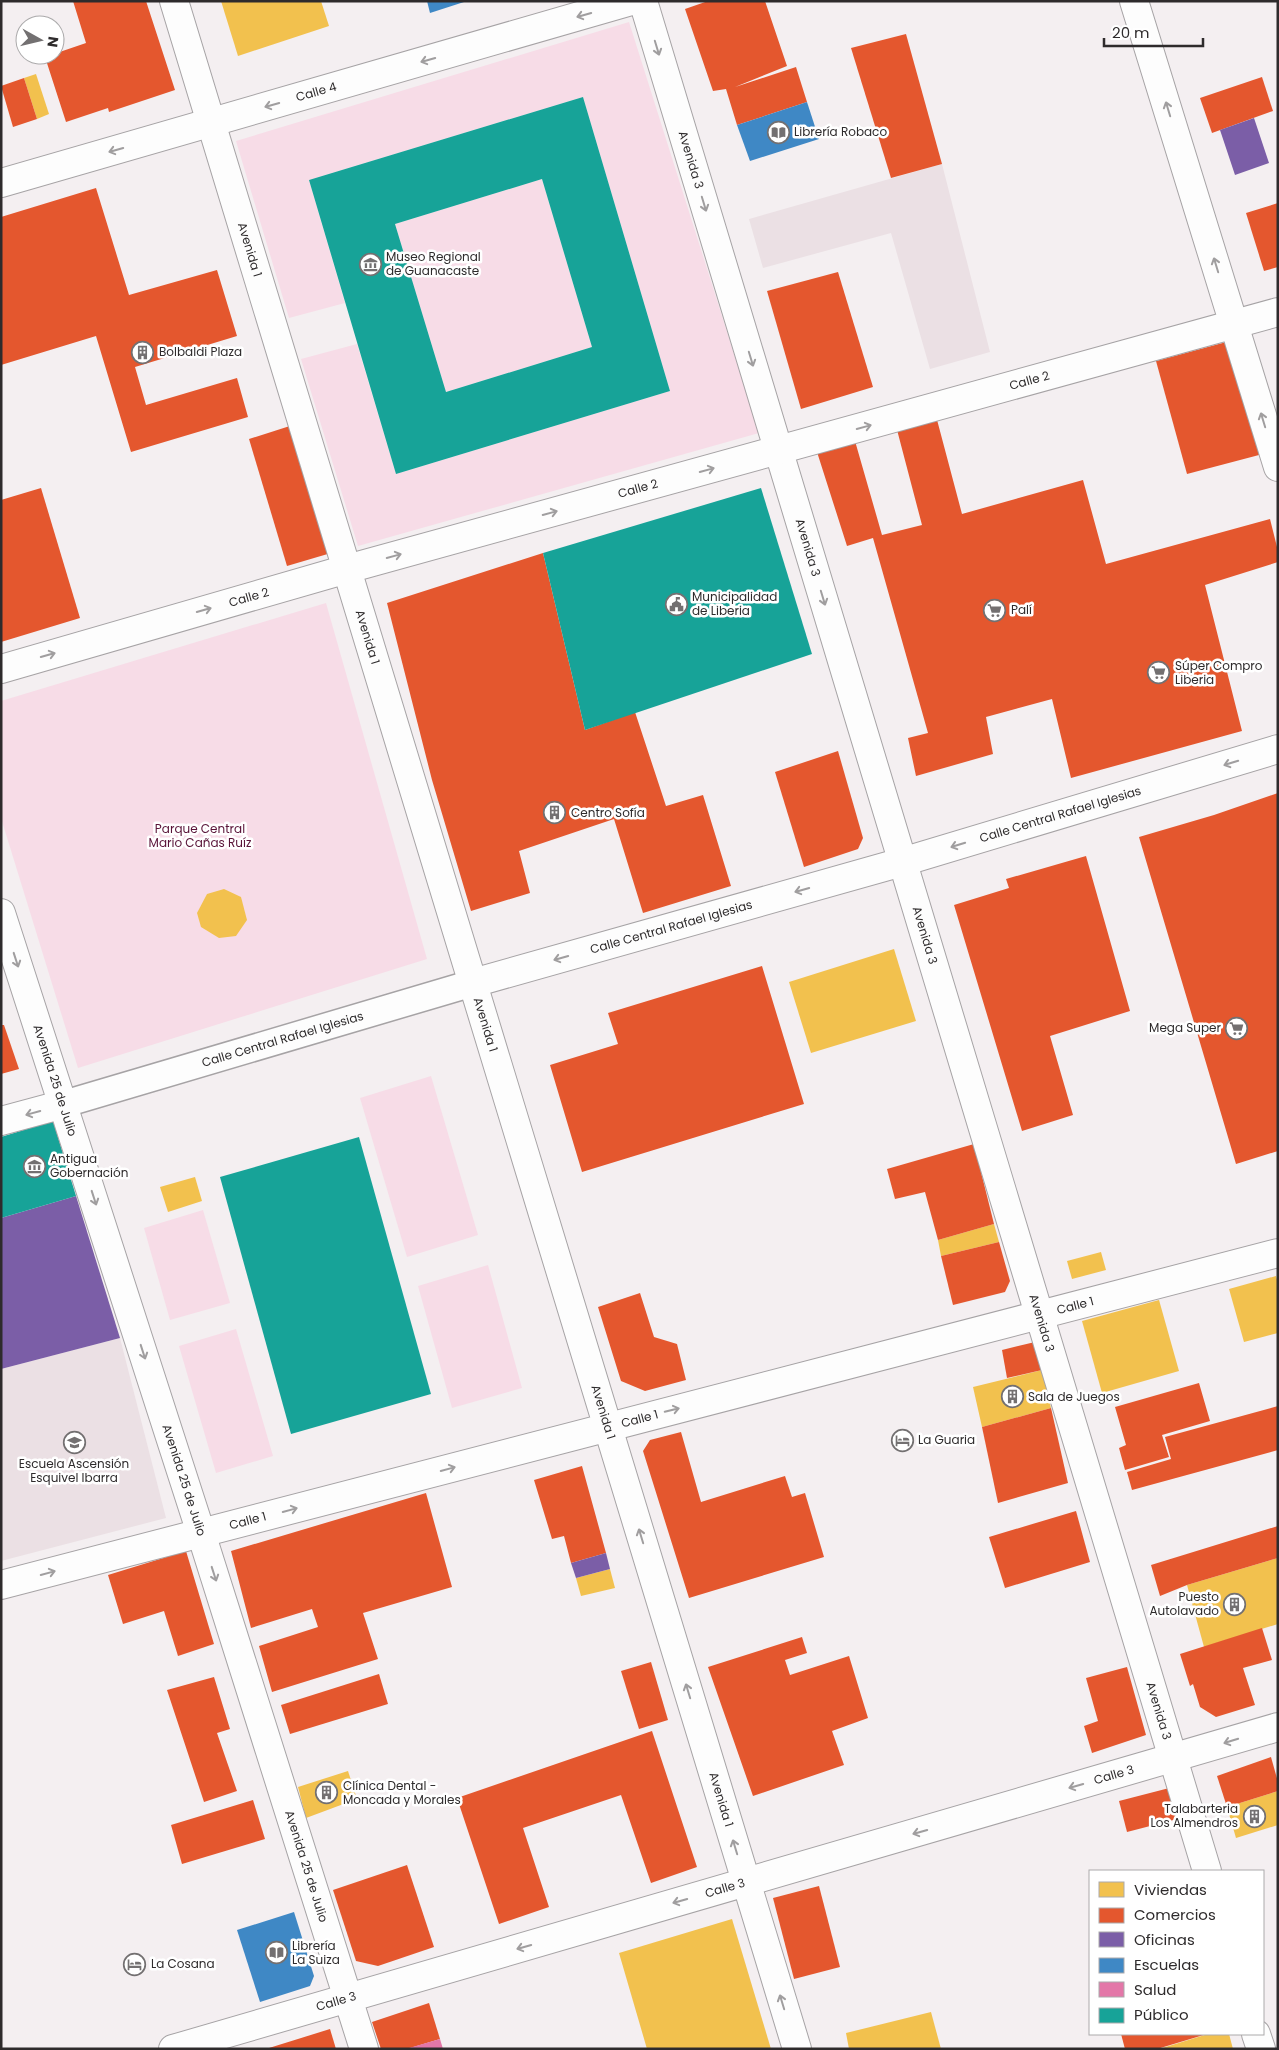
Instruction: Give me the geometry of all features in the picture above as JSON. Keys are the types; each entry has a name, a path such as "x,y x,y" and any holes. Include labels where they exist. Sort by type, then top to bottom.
{"street":[{"name":"Avenida 1","path":"174,1 796,2049"},
{"name":"Calle 4","path":"1,183 631,1"},
{"name":"Avenida 3","path":"643,1 1207,1870"},
{"path":"1134,1 1278,466"},
{"name":"Calle 2","path":"1,669 347,569 1278,312"},
{"name":"Calle Central Rafael Iglesias","path":"64,1104 473,983 902,862 1278,749"},
{"name":"Avenida 25 de Julio","path":"1,914 64,1104 364,2049"},
{"path":"1,1121 64,1104"},
{"name":"Calle 1","path":"1,1585 1278,1254"},
{"name":"Calle 3","path":"173,2049 1278,1727"},
{"path":"1256,2035 1261,2049"}],"shaded area":[{"path":"942,164 990,352 930,369 891,233 763,268 749,219"},
{"name":"Escuela Ascensión Esquivel Ibarra","path":"120,1338 166,1518 1,1561 1,1369"}],"green space":[{"path":"629,22 759,433 358,546 301,359 357,344 396,474 670,391 583,97 309,180 345,303 289,318 236,141"},
{"path":"542,179 592,347 446,392 395,224"},
{"name":"Parque Central Mario Cañas Ruíz","path":"326,603 427,959 78,1068 1,818 1,701"},
{"path":"431,1076 478,1235 407,1257 360,1098"},
{"path":"203,1210 230,1303 170,1320 144,1228"},
{"path":"488,1265 522,1388 452,1408 418,1286"},
{"path":"236,1329 273,1456 216,1473 179,1346"}],"building: Viviendas":[{"path":"221,1 321,1 329,26 238,56"},
{"path":"36,74 49,114 37,119 24,78"},
{"path":"224,889 241,897 247,920 236,936 219,938 201,927 197,913 207,894"},
{"path":"894,949 916,1021 811,1053 789,982"},
{"path":"195,1177 202,1201 168,1212 160,1187"},
{"path":"994,1224 999,1242 941,1256 938,1240"},
{"path":"1101,1252 1106,1270 1072,1279 1067,1261"},
{"path":"1276,1276 1278,1283 1278,1333 1244,1342 1229,1289"},
{"path":"1159,1300 1179,1371 1102,1393 1082,1321"},
{"name":"Sala de Juegos","path":"1042,1370 1051,1408 982,1427 973,1387"},
{"name":"Puesto Autolavado","path":"1278,1558 1278,1624 1204,1647 1187,1585"},
{"path":"610,1569 615,1588 581,1596 576,1578"},
{"name":"Clínica Dental - Moncada y Morales","path":"348,1771 357,1799 306,1818 298,1787"},
{"name":"Talabarteria Los Almendros","path":"1278,1791 1278,1825 1236,1838 1227,1807"},
{"path":"732,1919 771,2049 647,2049 619,1953"},
{"path":"931,2012 941,2049 849,2049 846,2033"},
{"path":"1205,2035 1229,2035 1233,2049 1159,2049"}],"building: Comercios":[{"path":"73,1 146,1 175,90 109,112 108,108 66,122 48,65 65,65 65,50 86,43"},
{"path":"708,1 765,1 787,66 735,87 796,67 807,102 737,125 726,89 713,91 685,9"},
{"path":"906,34 942,164 891,178 851,48"},
{"path":"1262,77 1273,111 1212,133 1200,98"},
{"path":"24,78 37,119 13,127 1,86"},
{"path":"96,188 129,295 217,270 237,336 135,367 146,405 237,378 248,417 131,452 96,336 1,365 1,217"},
{"path":"1278,203 1278,267 1264,271 1246,213"},
{"path":"838,272 873,387 801,409 767,291"},
{"path":"1230,341 1259,455 1187,474 1156,361"},
{"path":"936,416 962,514 1083,480 1106,564 1270,519 1278,551 1278,562 1205,585 1242,731 1071,778 1052,699 986,717 993,754 916,776 908,738 928,733 873,538 847,546 817,452 855,441 882,535 922,525 896,426"},
{"path":"293,425 331,553 287,566 249,439"},
{"path":"41,488 80,618 1,642 1,500"},
{"path":"543,553 585,730 635,712 666,806 703,795 731,886 643,913 614,819 519,851 530,893 471,911 432,780 387,603"},
{"path":"838,751 863,838 858,849 804,867 775,772"},
{"name":"Mega Super","path":"1278,793 1278,1151 1236,1164 1139,837 1214,815"},
{"path":"1086,856 1130,1011 1050,1036 1073,1115 1022,1131 954,905 1009,888 1006,879"},
{"path":"762,966 804,1104 582,1172 550,1065 618,1044 608,1013"},
{"path":"1,1025 4,1025 19,1069 1,1074"},
{"path":"974,1144 994,1224 938,1240 925,1192 895,1199 887,1169"},
{"path":"999,1242 1010,1281 1005,1292 953,1305 941,1256"},
{"path":"640,1293 654,1337 677,1344 686,1380 645,1391 621,1381 598,1307"},
{"path":"1035,1342 1042,1370 1007,1378 1002,1350"},
{"path":"1199,1383 1210,1421 1162,1435 1169,1457 1125,1470 1119,1448 1126,1445 1115,1407"},
{"path":"1278,1406 1278,1450 1132,1490 1127,1472 1171,1459 1165,1437"},
{"path":"1051,1408 1068,1483 998,1503 982,1427"},
{"path":"681,1432 701,1502 785,1476 792,1497 805,1493 824,1557 689,1598 643,1451 650,1440"},
{"path":"582,1466 606,1553 571,1563 564,1536 552,1539 534,1480"},
{"path":"426,1493 452,1587 363,1613 378,1659 272,1692 259,1646 318,1627 312,1609 251,1628 231,1551"},
{"path":"1076,1511 1090,1562 1005,1588 989,1537"},
{"path":"1278,1526 1278,1558 1187,1585 1160,1596 1151,1565"},
{"path":"186,1551 214,1644 178,1656 164,1611 123,1624 108,1575"},
{"path":"1262,1628 1272,1660 1243,1668 1255,1705 1216,1717 1200,1707 1193,1684 1190,1686 1180,1654"},
{"path":"802,1637 807,1653 785,1660 790,1675 849,1656 868,1718 832,1731 844,1765 753,1796 708,1667"},
{"path":"651,1662 668,1720 639,1729 621,1671"},
{"path":"1127,1667 1146,1735 1092,1753 1084,1726 1098,1721 1086,1678"},
{"path":"379,1674 388,1704 290,1734 281,1705"},
{"path":"214,1677 230,1729 217,1733 237,1791 204,1802 167,1690"},
{"path":"652,1731 697,1867 651,1883 621,1795 523,1828 549,1907 499,1924 457,1798"},
{"path":"1271,1757 1278,1782 1278,1791 1227,1807 1217,1776"},
{"path":"1177,1786 1185,1817 1127,1832 1119,1801"},
{"path":"253,1800 265,1839 182,1864 171,1825"},
{"path":"407,1865 434,1947 378,1966 356,1961 333,1890"},
{"path":"819,1886 840,1967 794,1979 773,1898"},
{"path":"429,2003 440,2039 407,2049 381,2049 372,2022"},
{"path":"330,2029 336,2049 269,2049 269,2048"},
{"path":"1121,2035 1204,2035 1157,2049 1125,2049"}],"building: Oficinas":[{"path":"1254,118 1269,163 1235,175 1220,130"},
{"path":"76,1196 120,1338 1,1369 1,1218"},
{"path":"606,1553 610,1569 576,1578 571,1563"}],"building: Escuelas":[{"path":"427,1 464,1 464,2 430,13"},
{"name":"Librería Robaco","path":"807,102 819,139 750,161 737,125"},
{"name":"Librería La Suiza","path":"294,1912 314,1976 310,1986 260,2002 237,1930"}],"building: Salud":[{"path":"440,2039 443,2049 409,2049 409,2048"}],"building: Público":[{"name":"Museo Regional de Guanacaste","path":"583,97 670,391 396,474 309,180","holes":["542,179 592,347 446,392 395,224"]},
{"name":"Municipalidad de Liberia","path":"761,488 812,654 585,730 543,553"},
{"name":"Antigua Gobernación","path":"53,1121 76,1196 1,1218 1,1137"},
{"path":"359,1137 431,1394 291,1434 220,1177"}],"place":[{"name":"Librería Robaco","path":"778,132"},
{"name":"Museo Regional de Guanacaste","path":"370,264"},
{"name":"Bolbaldi Plaza","path":"143,352"},
{"name":"Municipalidad de Liberia","path":"676,604"},
{"name":"Palí","path":"995,610"},
{"name":"Súper Compro Liberia","path":"1159,673"},
{"name":"Centro Sofía","path":"555,813"},
{"name":"Mega Super","path":"1237,1028"},
{"name":"Antigua Gobernación","path":"34,1166"},
{"name":"Sala de Juegos","path":"1012,1397"},
{"name":"La Guaria","path":"902,1440"},
{"name":"Escuela Ascensión Esquivel Ibarra","path":"74,1443"},
{"name":"Puesto Autolavado","path":"1235,1604"},
{"name":"Clínica Dental - Moncada y Morales","path":"327,1793"},
{"name":"Talabarteria Los Almendros","path":"1254,1816"},
{"name":"Librería La Suiza","path":"276,1953"},
{"name":"La Cosana","path":"135,1964"}]}
